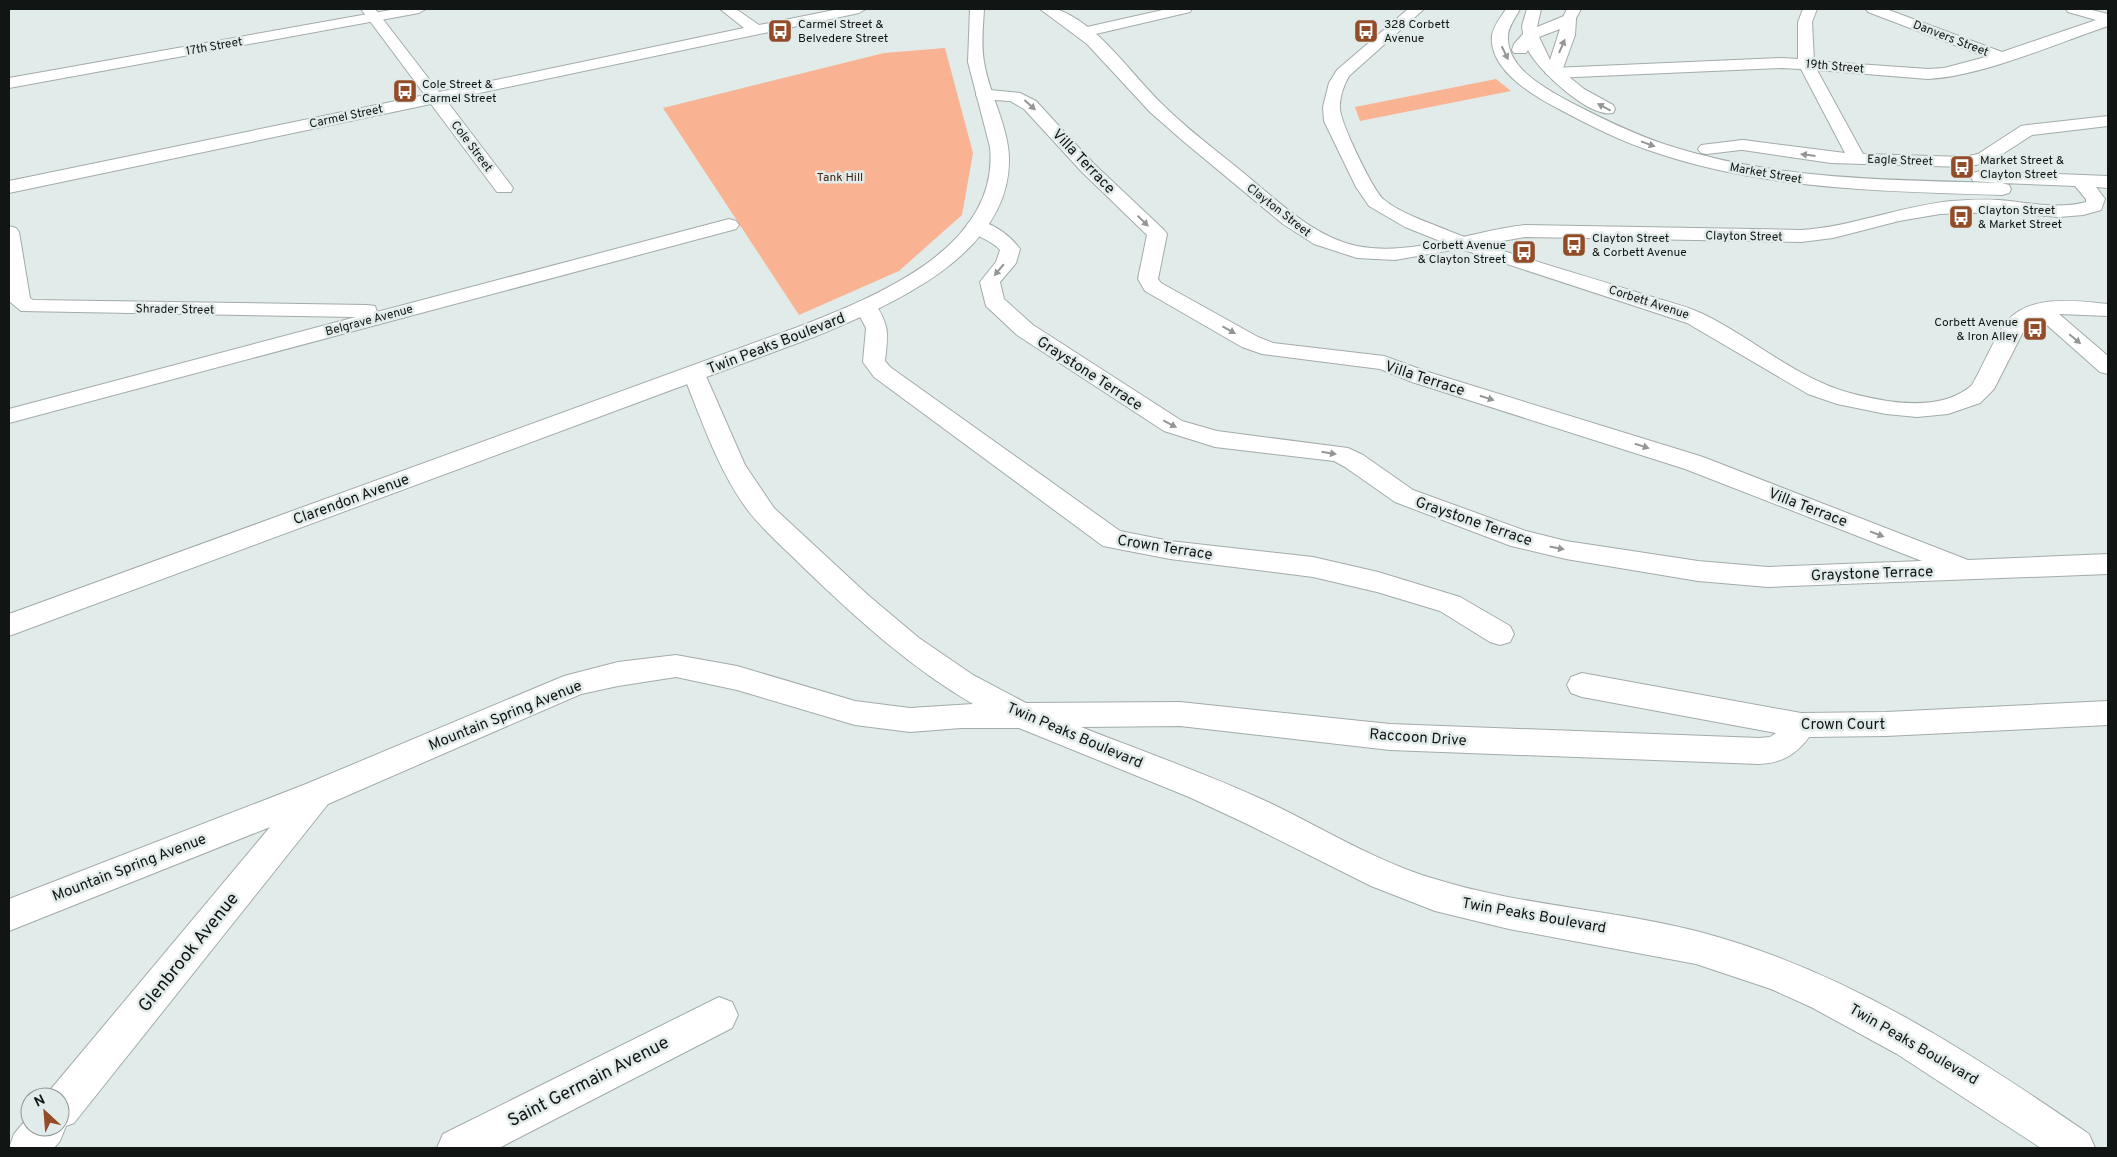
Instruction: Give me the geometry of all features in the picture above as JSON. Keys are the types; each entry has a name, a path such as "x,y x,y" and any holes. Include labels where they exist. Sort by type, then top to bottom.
{"street":[{"name":"17th Street","path":"9,83 371,13 418,9"},
{"path":"727,9 756,30"},
{"name":"Carmel Street","path":"9,187 858,9"},
{"name":"Twin Peaks Boulevard","path":"977,9 975,56 998,147 1000,174 994,199 976,226 942,262 899,290 866,308 694,374 732,464 749,495 765,514 903,641 962,683 1024,716 1210,791 1257,812 1328,850 1433,894 1486,909 1664,940 1731,958 1789,979 1842,1003 1923,1046 1974,1078 2075,1148"},
{"name":"Clayton Street","path":"1047,9 1083,32 1171,121 1284,217 1311,235 1341,248 1375,254 1416,253 1489,235 1525,232 1801,236 1831,233 1884,218 1924,211 1993,206 2064,210 2094,206 2096,199 2101,195"},
{"path":"1083,32 1185,9"},
{"name":"Corbett Avenue","path":"1417,9 1343,73 1337,83 1331,114 1365,187 1376,202 1412,223 1462,243 1688,315 1715,329 1816,390 1845,399 1886,407 1917,410 1948,407 1972,398 1982,389 2016,325 2029,314 2042,310 2069,307 2108,310"},
{"name":"Market Street","path":"1513,9 1500,34 1502,50 1524,78 1549,97 1603,126 1647,144 1697,160 1750,172 1838,184 2040,190 2101,195"},
{"path":"1530,36 1529,21 1534,9"},
{"path":"1810,9 1805,22 1806,64 1857,159"},
{"name":"Danvers Street","path":"1873,9 2002,57"},
{"path":"2073,9 2108,20"},
{"name":"Cole Street","path":"371,13 504,188"},
{"path":"1549,97 1545,84 1520,51 1521,44 1530,36 1571,14"},
{"path":"1553,72 1567,35 1571,14"},
{"name":"19th Street","path":"1553,72 1806,64 1928,74 1944,73 2002,57 2108,20"},
{"name":"Market Street","path":"1530,36 1535,50 1553,72 1577,92 1608,110 1664,135 1707,149 1765,162 1830,172 2108,182"},
{"name":"Villa Terrace","path":"984,95 1011,96 1023,99 1074,154 1157,234 1148,279 1152,287 1250,342 1270,348 1384,363 1420,377 1694,463 1969,569"},
{"name":"Eagle Street","path":"1707,149 1743,145 1809,156 1952,162 1984,158 2027,130 2108,121"},
{"path":"2080,180 2101,195"},
{"path":"2064,210 2108,212"},
{"name":"Belgrave Avenue","path":"9,416 729,225"},
{"name":"Graystone Terrace","path":"976,226 1001,239 1010,249 1007,261 990,282 994,301 1035,338 1161,419 1186,431 1215,438 1339,454 1354,461 1394,490 1415,501 1520,539 1566,550 1747,576 2108,564"},
{"name":"Shrader Street","path":"9,232 20,300 30,306 402,311"},
{"name":"Crown Terrace","path":"866,308 876,322 878,334 874,362 882,372 1112,539 1170,550 1313,567 1378,582 1450,604 1500,634"},
{"path":"2042,310 2108,367"},
{"name":"Clarendon Avenue","path":"9,625 694,374"},
{"name":"Mountain Spring Avenue","path":"9,915 317,794 575,684 618,674 676,666 737,678 855,713 910,720 1024,716"},
{"name":"Crown Court","path":"1582,685 1801,725 1886,724 2108,713"},
{"name":"Raccoon Drive","path":"1024,716 1127,713 1180,714 1390,737 1736,751 1779,750 1789,742 1801,725"},
{"name":"Glenbrook Avenue","path":"70,1098 317,794"},
{"name":"Saint Germain Avenue","path":"457,1148 719,1015"},
{"path":"28,1148 37,1137"}],"green space":[{"name":"Tank Hill","path":"945,48 973,153 962,215 899,271 799,315 663,108 884,53"},
{"path":"1496,79 1511,91 1360,121 1355,107"}],"place":[{"name":"Carmel Street & Belvedere Street","path":"780,31"},
{"name":"328 Corbett Avenue","path":"1366,31"},
{"name":"Cole Street & Carmel Street","path":"405,91"},
{"name":"Market Street & Clayton Street","path":"1962,167"},
{"name":"Clayton Street & Market Street","path":"1961,217"},
{"name":"Clayton Street & Corbett Avenue","path":"1574,245"},
{"name":"Corbett Avenue & Clayton Street","path":"1524,252"},
{"name":"Corbett Avenue & Iron Alley","path":"2035,329"}]}
